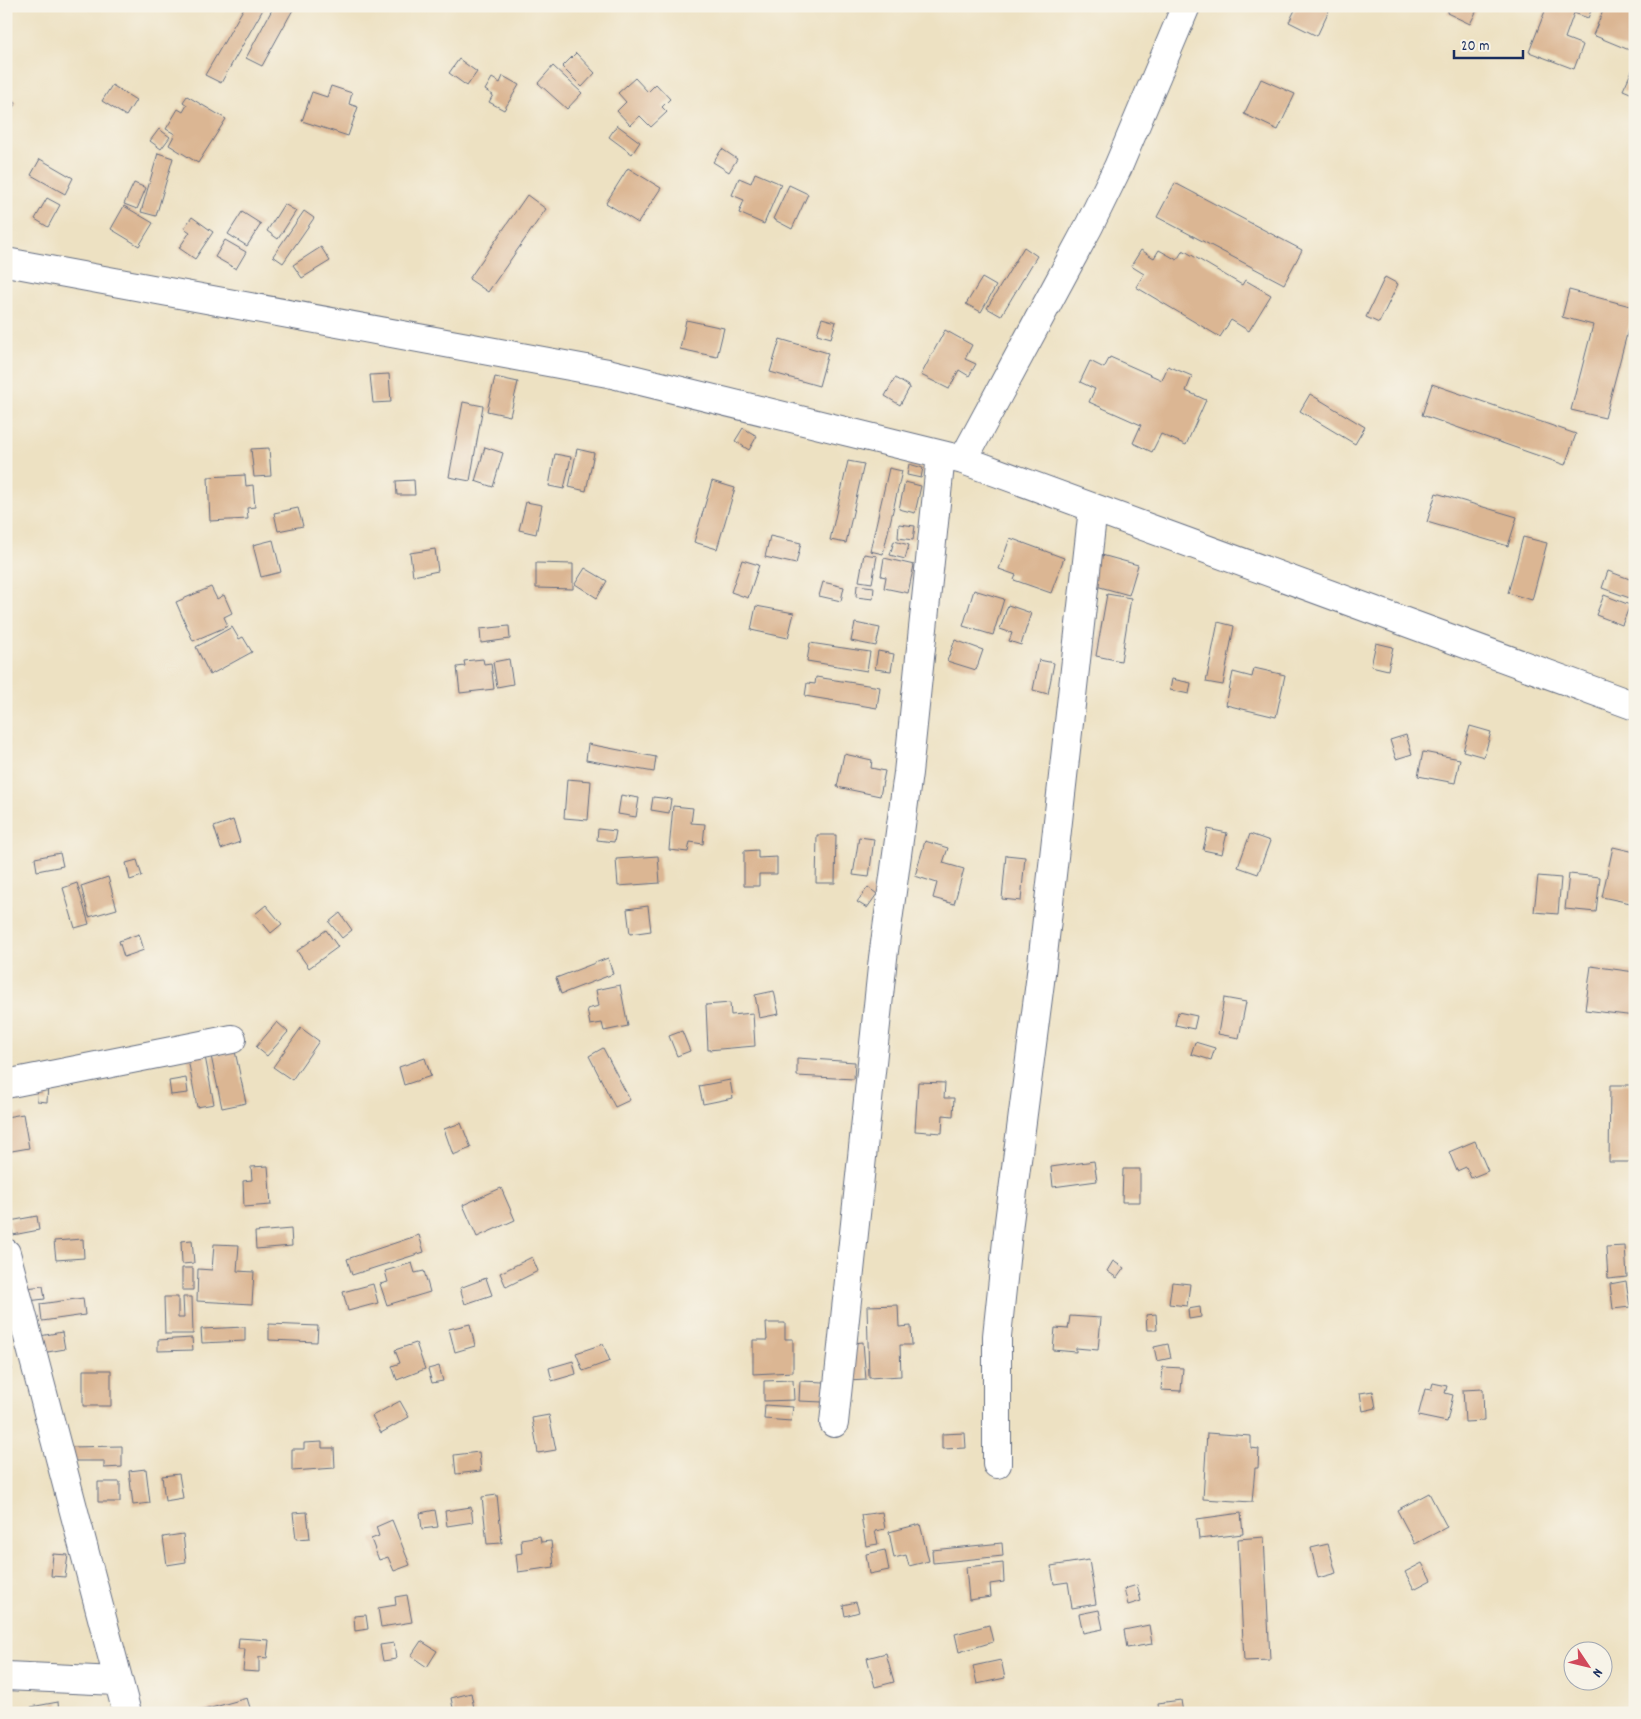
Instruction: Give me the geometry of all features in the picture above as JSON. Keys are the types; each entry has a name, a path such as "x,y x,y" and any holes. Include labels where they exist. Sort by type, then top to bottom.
{"street":[{"path":"834,1423 892,880 952,458 1089,226 1118,167 1186,6"},
{"path":"6,262 608,373 952,458 1635,706"},
{"path":"997,1464 996,1336 1040,982 1093,508"},
{"path":"6,1084 232,1040"},
{"path":"6,1252 117,1681 127,1713"},
{"path":"6,1676 117,1681"}],"building":[{"path":"245,6 265,6 221,83 205,75"},
{"path":"274,6 295,6 262,66 246,58"},
{"path":"1297,6 1331,6 1317,36 1289,22"},
{"path":"1451,6 1479,6 1470,24 1447,13"},
{"path":"1547,6 1593,6 1588,18 1574,13 1565,38 1583,45 1574,69 1529,52"},
{"path":"1605,6 1622,6 1635,11 1634,52 1593,35"},
{"path":"576,53 595,73 582,87 562,67"},
{"path":"459,59 477,72 467,86 449,73"},
{"path":"1635,64 1635,95 1623,90"},
{"path":"553,66 582,93 567,109 538,83"},
{"path":"503,76 519,85 504,110 489,102 493,95 485,90 492,78 500,83"},
{"path":"635,78 648,92 656,84 670,99 662,107 667,112 651,127 640,116 630,125 617,111 626,102 618,93"},
{"path":"1261,79 1295,94 1278,130 1244,114"},
{"path":"112,85 136,100 126,116 102,101"},
{"path":"331,86 352,93 349,104 358,107 348,136 302,121 312,92 327,97"},
{"path":"6,96 16,103 6,117"},
{"path":"187,96 226,119 198,163 169,145 175,134 166,129 178,109 183,112 187,105 183,102"},
{"path":"617,125 640,142 632,154 609,137"},
{"path":"159,129 170,137 161,149 150,141"},
{"path":"722,149 737,159 729,172 713,162"},
{"path":"158,153 173,158 156,216 141,212"},
{"path":"40,159 73,178 65,194 31,175"},
{"path":"628,168 661,188 638,223 606,203"},
{"path":"755,173 781,184 764,224 739,213 744,200 732,195 739,178 751,183"},
{"path":"134,183 146,188 137,209 124,204"},
{"path":"1175,183 1302,250 1284,284 1157,217"},
{"path":"789,185 808,194 792,229 773,219"},
{"path":"527,195 546,209 488,292 469,279"},
{"path":"47,198 60,205 48,227 35,219"},
{"path":"284,204 296,211 278,239 267,231"},
{"path":"124,206 153,223 139,246 111,229"},
{"path":"304,211 314,218 283,263 273,256"},
{"path":"242,212 261,224 247,246 228,234"},
{"path":"192,217 213,232 195,259 179,248 190,232 184,228"},
{"path":"225,240 246,252 236,269 215,257"},
{"path":"321,247 330,261 302,278 293,265"},
{"path":"1024,247 1037,256 1001,316 987,308"},
{"path":"1141,250 1154,258 1159,250 1177,260 1183,250 1242,285 1245,280 1271,295 1249,331 1231,320 1220,337 1136,287 1144,274 1131,266"},
{"path":"1385,277 1398,284 1379,323 1366,317"},
{"path":"982,278 996,286 981,312 966,304"},
{"path":"1569,290 1634,307 1605,418 1571,410 1593,325 1562,317"},
{"path":"822,318 836,322 831,338 817,334"},
{"path":"686,320 724,328 717,357 680,349"},
{"path":"945,330 972,345 965,359 976,364 969,376 959,370 949,389 921,375"},
{"path":"780,339 828,353 819,386 770,372"},
{"path":"1110,357 1162,380 1168,366 1192,376 1186,391 1206,400 1186,445 1161,434 1152,452 1133,443 1141,425 1089,402 1095,389 1080,382 1090,361 1104,368"},
{"path":"389,374 391,402 373,403 370,375"},
{"path":"495,377 518,382 510,416 487,411"},
{"path":"895,378 910,387 900,405 885,396"},
{"path":"1432,384 1576,434 1565,465 1422,415"},
{"path":"1310,394 1365,427 1355,444 1300,411"},
{"path":"463,402 483,406 470,481 449,477"},
{"path":"743,428 757,436 749,450 735,441"},
{"path":"485,447 503,453 493,487 475,481"},
{"path":"269,448 271,476 254,477 251,449"},
{"path":"577,449 594,453 586,491 569,487"},
{"path":"555,454 571,457 564,489 549,486"},
{"path":"848,461 864,464 846,543 830,540"},
{"path":"909,464 923,468 921,478 907,475"},
{"path":"889,468 902,471 883,554 870,551"},
{"path":"245,475 246,486 253,485 255,507 247,508 248,519 210,521 208,477"},
{"path":"414,480 415,495 397,495 396,481"},
{"path":"712,481 735,488 717,549 694,542"},
{"path":"905,482 921,486 915,513 899,509"},
{"path":"1436,493 1517,517 1508,546 1427,522"},
{"path":"526,502 542,505 536,534 519,530"},
{"path":"298,508 303,526 278,531 274,513"},
{"path":"899,524 915,526 913,540 898,538"},
{"path":"770,536 801,543 796,564 765,557"},
{"path":"1523,537 1547,543 1532,600 1508,593"},
{"path":"1010,538 1064,558 1051,593 1014,580 1016,575 999,569"},
{"path":"273,540 281,572 261,577 253,545"},
{"path":"894,541 909,545 905,559 890,555"},
{"path":"435,549 438,571 413,576 410,553"},
{"path":"864,554 877,556 872,583 859,581"},
{"path":"1098,554 1138,565 1129,595 1089,584"},
{"path":"884,558 914,565 908,593 884,588 886,577 881,576"},
{"path":"742,560 759,565 748,598 731,592"},
{"path":"536,563 573,564 573,589 536,588"},
{"path":"585,568 607,581 597,598 575,584"},
{"path":"1608,571 1635,581 1635,600 1602,588"},
{"path":"823,582 844,587 841,601 819,596"},
{"path":"857,585 874,587 873,599 856,597"},
{"path":"211,587 217,599 224,595 232,613 224,617 228,626 193,641 176,602"},
{"path":"974,590 1004,599 993,635 963,626"},
{"path":"1107,594 1131,598 1121,661 1096,656"},
{"path":"1604,595 1630,605 1622,625 1596,615"},
{"path":"1008,605 1031,613 1021,645 1009,641 1012,633 1000,629"},
{"path":"756,606 794,613 788,638 751,630"},
{"path":"1218,622 1234,626 1223,685 1206,682"},
{"path":"855,623 880,628 876,646 851,641"},
{"path":"509,626 510,639 481,643 480,629"},
{"path":"232,627 239,639 243,637 252,652 210,675 196,647"},
{"path":"955,640 983,650 976,670 947,661"},
{"path":"810,643 870,652 867,671 807,661"},
{"path":"1376,643 1393,647 1388,670 1371,666"},
{"path":"878,651 894,654 891,671 875,669"},
{"path":"483,659 484,664 491,663 494,689 460,693 457,667 465,666 464,661"},
{"path":"509,659 513,684 497,687 493,662"},
{"path":"1039,660 1054,663 1048,694 1033,690"},
{"path":"1254,668 1285,675 1276,717 1226,705 1233,672 1252,677"},
{"path":"816,677 880,687 877,708 805,696 807,683 815,684"},
{"path":"1172,679 1191,683 1189,694 1170,690"},
{"path":"1470,726 1491,732 1484,757 1463,751"},
{"path":"1406,735 1412,754 1396,759 1390,740"},
{"path":"588,744 656,757 654,772 586,760"},
{"path":"1423,752 1460,759 1455,783 1418,776"},
{"path":"844,754 872,760 871,768 885,771 880,796 837,787"},
{"path":"567,779 591,781 588,820 564,818"},
{"path":"621,795 639,798 636,817 618,814"},
{"path":"653,797 671,799 669,813 651,810"},
{"path":"673,806 693,808 691,823 705,824 703,844 690,842 688,852 669,850"},
{"path":"233,820 240,842 221,849 214,827"},
{"path":"598,829 616,831 614,842 597,840"},
{"path":"1208,829 1227,833 1222,854 1203,850"},
{"path":"1250,834 1270,841 1258,874 1238,867"},
{"path":"817,835 836,835 835,883 816,883"},
{"path":"859,837 874,839 869,877 853,875"},
{"path":"925,841 948,848 943,863 964,869 954,904 933,898 937,883 915,876"},
{"path":"1613,847 1635,852 1635,904 1602,897"},
{"path":"758,850 758,858 777,857 777,874 759,874 759,886 744,886 744,851"},
{"path":"60,853 63,866 37,871 35,858"},
{"path":"1006,855 1025,857 1021,901 1002,899"},
{"path":"658,856 660,883 618,886 616,859"},
{"path":"137,860 142,876 130,880 126,863"},
{"path":"1569,874 1600,877 1596,912 1565,909"},
{"path":"1538,876 1561,878 1558,914 1534,912"},
{"path":"108,877 117,909 89,917 81,886"},
{"path":"77,883 89,924 75,928 63,888"},
{"path":"868,887 877,894 867,908 857,902"},
{"path":"266,905 282,924 271,933 255,914"},
{"path":"648,906 651,931 630,934 627,909"},
{"path":"340,913 352,930 342,938 329,922"},
{"path":"326,930 338,947 309,968 297,951"},
{"path":"139,934 144,950 124,957 119,941"},
{"path":"608,958 613,974 561,994 556,978"},
{"path":"1591,966 1635,972 1635,1016 1585,1010"},
{"path":"620,985 628,1026 604,1031 602,1023 590,1025 587,1009 599,1006 596,990"},
{"path":"774,991 779,1014 759,1018 755,995"},
{"path":"1224,998 1246,1002 1239,1038 1218,1034"},
{"path":"730,1003 731,1015 753,1013 755,1046 708,1050 706,1005"},
{"path":"1178,1012 1197,1016 1194,1029 1175,1025"},
{"path":"277,1022 288,1032 267,1056 256,1047"},
{"path":"301,1028 319,1041 292,1080 273,1067"},
{"path":"682,1031 690,1051 677,1056 669,1036"},
{"path":"1195,1042 1215,1048 1211,1060 1191,1054"},
{"path":"603,1048 630,1100 615,1107 589,1056"},
{"path":"204,1051 214,1104 197,1107 187,1054"},
{"path":"235,1051 246,1103 222,1108 211,1056"},
{"path":"425,1058 431,1076 404,1085 399,1067"},
{"path":"797,1058 855,1062 854,1079 797,1076"},
{"path":"186,1078 188,1093 171,1095 169,1081"},
{"path":"730,1080 733,1098 703,1104 699,1086"},
{"path":"918,1082 945,1083 944,1098 954,1098 953,1116 943,1115 942,1133 915,1131"},
{"path":"38,1084 48,1084 47,1102 37,1101"},
{"path":"1610,1085 1635,1085 1635,1162 1609,1162"},
{"path":"23,1114 29,1148 6,1152 6,1117"},
{"path":"461,1123 471,1148 453,1155 444,1129"},
{"path":"1475,1141 1488,1171 1471,1178 1466,1167 1457,1171 1449,1152"},
{"path":"1094,1161 1097,1181 1053,1187 1051,1167"},
{"path":"268,1166 271,1205 244,1207 243,1181 252,1180 251,1167"},
{"path":"1123,1169 1140,1169 1140,1202 1122,1202"},
{"path":"501,1188 515,1220 477,1237 463,1205"},
{"path":"37,1216 39,1230 13,1235 10,1221"},
{"path":"291,1229 292,1246 256,1249 255,1232"},
{"path":"419,1235 424,1252 352,1275 347,1259"},
{"path":"83,1239 84,1258 56,1260 54,1241"},
{"path":"192,1240 194,1263 182,1264 181,1241"},
{"path":"214,1244 239,1245 237,1271 254,1272 252,1304 197,1301 198,1269 212,1270"},
{"path":"1625,1246 1627,1277 1608,1279 1606,1247"},
{"path":"532,1257 538,1271 506,1287 500,1273"},
{"path":"1113,1261 1124,1268 1117,1278 1107,1271"},
{"path":"412,1263 415,1273 424,1271 430,1292 387,1305 380,1284 388,1282 385,1271"},
{"path":"182,1268 193,1268 193,1290 182,1290"},
{"path":"486,1278 492,1295 465,1304 460,1288"},
{"path":"1626,1281 1630,1307 1613,1309 1610,1284"},
{"path":"1172,1282 1190,1284 1187,1306 1169,1304"},
{"path":"373,1284 378,1303 348,1311 343,1292"},
{"path":"43,1286 45,1299 28,1301 26,1288"},
{"path":"164,1297 178,1297 178,1318 184,1318 183,1297 192,1297 193,1334 165,1334"},
{"path":"83,1298 85,1315 42,1321 40,1304"},
{"path":"898,1305 899,1327 911,1326 912,1345 900,1345 901,1376 869,1378 867,1306"},
{"path":"1200,1307 1201,1317 1189,1319 1188,1309"},
{"path":"1156,1314 1157,1330 1147,1330 1146,1315"},
{"path":"1070,1316 1101,1318 1098,1350 1076,1348 1076,1352 1053,1350 1055,1328 1068,1329"},
{"path":"766,1323 785,1323 785,1339 793,1339 793,1372 753,1374 753,1340 767,1340"},
{"path":"269,1324 318,1326 317,1342 269,1340"},
{"path":"470,1324 475,1346 455,1352 449,1329"},
{"path":"245,1327 245,1341 202,1343 201,1329"},
{"path":"62,1332 65,1349 42,1353 40,1336"},
{"path":"192,1338 193,1350 158,1351 158,1340"},
{"path":"863,1342 866,1380 847,1381 845,1359 855,1358 854,1343"},
{"path":"416,1343 425,1369 397,1380 392,1366 400,1363 395,1350"},
{"path":"603,1344 610,1361 583,1371 576,1353"},
{"path":"1168,1344 1171,1358 1157,1361 1154,1347"},
{"path":"6,1350 8,1350 12,1369 6,1370"},
{"path":"573,1361 576,1374 552,1381 549,1368"},
{"path":"439,1366 443,1381 432,1383 428,1369"},
{"path":"1163,1367 1183,1368 1181,1391 1161,1390"},
{"path":"83,1370 111,1370 111,1406 83,1406"},
{"path":"793,1380 794,1400 764,1401 764,1381"},
{"path":"800,1381 824,1382 823,1402 799,1401"},
{"path":"1433,1383 1447,1386 1445,1393 1453,1395 1447,1422 1418,1416 1425,1389 1431,1390"},
{"path":"1483,1389 1484,1421 1465,1422 1463,1390"},
{"path":"1373,1391 1376,1408 1363,1411 1360,1393"},
{"path":"400,1401 409,1417 381,1433 372,1416"},
{"path":"765,1405 793,1407 791,1421 764,1419"},
{"path":"549,1415 556,1450 538,1453 532,1418"},
{"path":"965,1433 966,1448 942,1449 942,1434"},
{"path":"1207,1433 1251,1436 1251,1448 1259,1449 1252,1502 1203,1499"},
{"path":"322,1442 322,1448 334,1448 335,1468 292,1471 292,1449 304,1449 304,1443"},
{"path":"122,1446 122,1467 104,1468 104,1461 71,1461 70,1447"},
{"path":"479,1452 481,1471 456,1474 454,1455"},
{"path":"146,1469 150,1503 133,1505 129,1471"},
{"path":"179,1474 183,1498 165,1501 162,1476"},
{"path":"98,1482 120,1482 120,1502 98,1502"},
{"path":"1429,1493 1447,1527 1415,1544 1397,1510"},
{"path":"497,1495 502,1543 487,1544 482,1497"},
{"path":"471,1507 473,1522 447,1526 445,1511"},
{"path":"435,1510 438,1527 422,1529 420,1513"},
{"path":"307,1512 310,1538 296,1539 293,1513"},
{"path":"882,1512 885,1529 875,1531 878,1544 866,1546 861,1515"},
{"path":"1241,1513 1243,1534 1199,1539 1197,1519"},
{"path":"392,1520 410,1565 394,1571 388,1557 379,1560 371,1539 379,1536 376,1527"},
{"path":"920,1524 929,1561 909,1566 906,1555 894,1558 889,1532"},
{"path":"183,1534 186,1562 167,1565 163,1537"},
{"path":"540,1536 541,1542 551,1541 554,1567 518,1572 516,1554 522,1553 521,1539"},
{"path":"1264,1537 1270,1660 1244,1661 1238,1539"},
{"path":"1002,1543 1003,1556 933,1563 932,1550"},
{"path":"1328,1544 1336,1573 1318,1578 1311,1548"},
{"path":"885,1550 889,1570 869,1574 866,1554"},
{"path":"53,1554 68,1555 65,1577 51,1576"},
{"path":"1089,1560 1096,1604 1072,1608 1068,1582 1054,1584 1051,1566"},
{"path":"1003,1563 1004,1582 990,1584 991,1597 969,1600 966,1567"},
{"path":"1422,1563 1431,1580 1414,1589 1405,1572"},
{"path":"1137,1585 1141,1601 1128,1605 1124,1589"},
{"path":"407,1595 412,1622 381,1627 378,1608 396,1605 395,1597"},
{"path":"856,1602 859,1612 845,1616 843,1605"},
{"path":"1099,1610 1103,1629 1083,1633 1079,1614"},
{"path":"366,1615 368,1629 355,1631 354,1616"},
{"path":"989,1625 993,1642 959,1652 955,1634"},
{"path":"1149,1625 1152,1644 1127,1648 1124,1630"},
{"path":"239,1638 269,1640 267,1658 259,1657 259,1672 243,1671 245,1649 238,1649"},
{"path":"421,1641 437,1651 427,1667 411,1656"},
{"path":"394,1643 396,1659 383,1661 380,1645"},
{"path":"886,1653 894,1682 875,1687 867,1658"},
{"path":"1001,1660 1005,1678 977,1684 973,1666"},
{"path":"471,1693 475,1713 454,1713 451,1698"},
{"path":"247,1698 251,1711 244,1713 193,1713"},
{"path":"1181,1700 1183,1713 1159,1713 1158,1703"},
{"path":"58,1702 59,1713 32,1713 31,1707"}]}
